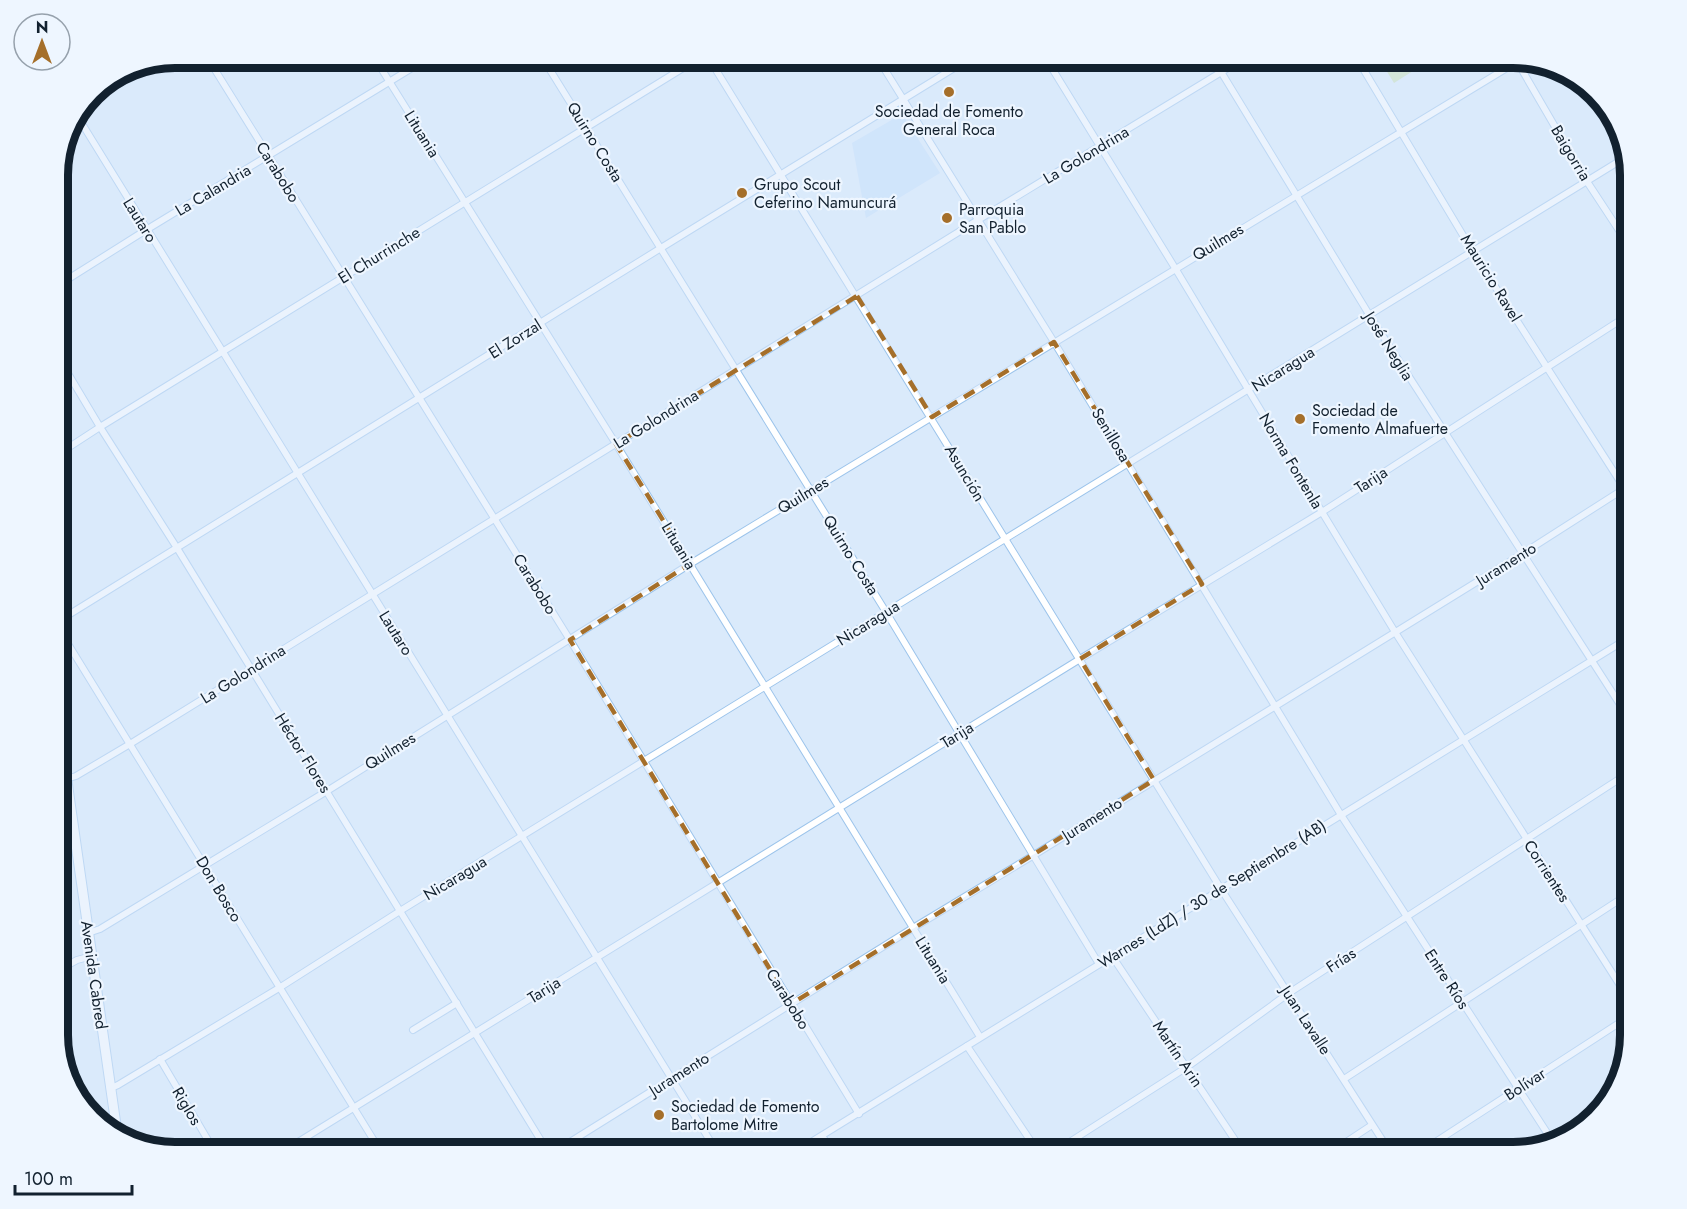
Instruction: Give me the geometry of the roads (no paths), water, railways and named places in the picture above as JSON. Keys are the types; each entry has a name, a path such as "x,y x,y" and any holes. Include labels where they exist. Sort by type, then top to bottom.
{"street":[{"name":"Carabobo","path":"214,68 570,640 859,1114"},
{"name":"Lituania","path":"381,68 616,444 980,1037"},
{"name":"La Calandria","path":"68,279 412,68"},
{"name":"Quirno Costa","path":"549,68 886,612 1099,964"},
{"name":"El Churrinche","path":"68,448 683,68"},
{"name":"Asunción","path":"715,68 1221,889"},
{"name":"Senillosa","path":"884,68 1054,342 1341,815"},
{"name":"El Zorzal","path":"68,617 954,68"},
{"name":"Norma Fontenla","path":"1052,68 1395,632 1464,740"},
{"name":"José Neglia","path":"1219,68 1370,316 1620,705"},
{"name":"La Golondrina","path":"68,778 130,744 1228,68"},
{"name":"Mauricio Ravel","path":"1362,68 1473,252 1620,476"},
{"name":"Quilmes","path":"88,933 100,929 327,791 690,564 1504,68"},
{"name":"Baigorria","path":"1522,68 1586,180 1620,232"},
{"name":"Lautaro","path":"81,123 711,1142"},
{"name":"Nicaragua","path":"111,1088 279,987 1619,161"},
{"name":"Tarija","path":"299,1142 1322,512 1620,320"},
{"name":"Héctor Flores","path":"68,373 542,1142"},
{"name":"Juramento","path":"570,1142 913,928 1522,554 1620,491"},
{"name":"Don Bosco","path":"68,642 375,1142"},
{"name":"Warnes (LdZ) / 30 de Septiembre (AB)","path":"812,1142 1620,643"},
{"name":"Corrientes","path":"1464,740 1620,985"},
{"name":"Frías","path":"1070,1142 1187,1067 1289,993 1620,778"},
{"name":"Avenida Cabred","path":"68,793 116,1123"},
{"name":"Entre Ríos","path":"1341,815 1549,1135"},
{"name":"Juan Lavalle","path":"1221,889 1383,1142"},
{"path":"1344,1079 1620,900"},
{"path":"68,965 92,956"},
{"name":"Martín Arin","path":"1112,956 1237,1142"},
{"path":"413,1030 457,1003"},
{"name":"Bolívar","path":"1436,1142 1620,1023"},
{"path":"967,1046 1031,1142"},
{"name":"Riglos","path":"159,1059 208,1142"},
{"path":"1346,1142 1372,1125"},
{"path":"822,1136 826,1142"}],"place":[{"name":"Sociedad de Fomento General Roca","path":"949,92"},
{"name":"Grupo Scout Ceferino Namuncurá","path":"742,193"},
{"name":"Parroquia San Pablo","path":"947,218"},
{"name":"Sociedad de Fomento Almafuerte","path":"1300,419"},
{"name":"Sociedad de Fomento Bartolome Mitre","path":"659,1115"}]}
